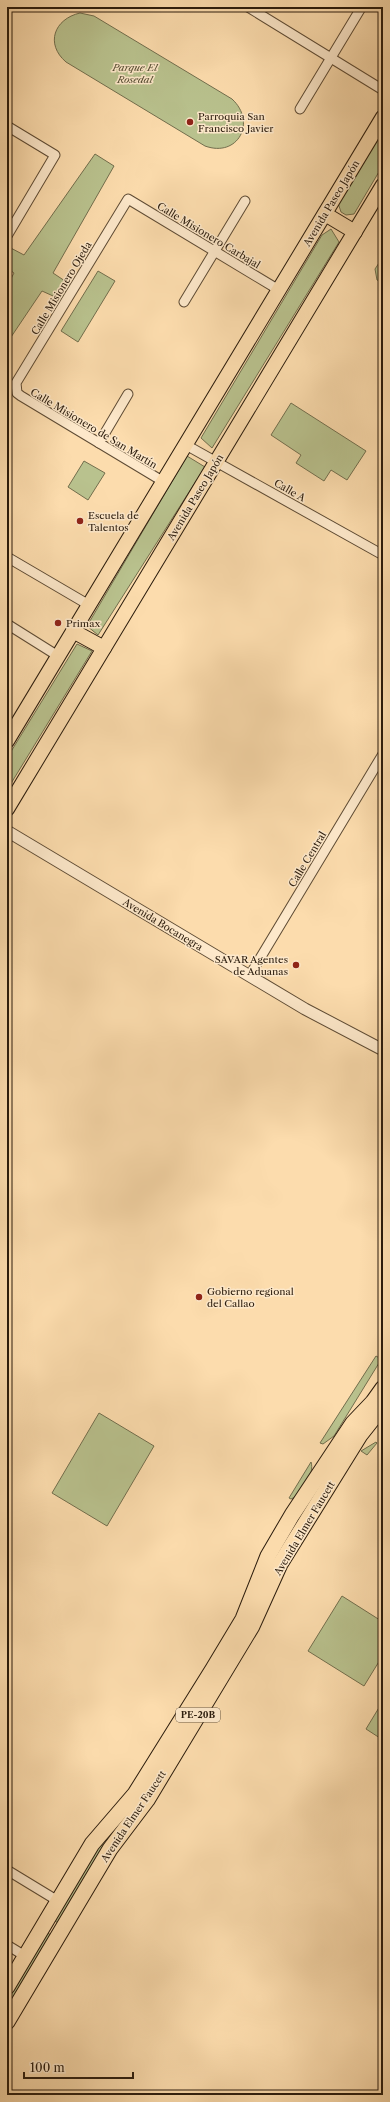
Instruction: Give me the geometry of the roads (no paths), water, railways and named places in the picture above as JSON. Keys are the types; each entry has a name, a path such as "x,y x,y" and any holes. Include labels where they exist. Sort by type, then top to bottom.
{"highway":[{"name":"Avenida Elmer Faucett","path":"7,1987 24,1956 92,1844 135,1794 213,1669 242,1619 268,1556 297,1508 353,1422 373,1402 383,1388"},
{"name":"Avenida Elmer Faucett","path":"7,2022 59,1932 110,1849 147,1800 252,1626 280,1564 360,1435 383,1406"},
{"path":"44,1924 59,1932"}],"main road":[{"name":"Avenida Paseo Japón","path":"7,741 383,117"},
{"name":"Avenida Paseo Japón","path":"7,809 383,185"},
{"path":"325,214 355,232"},
{"path":"73,631 104,648"}],"street":[{"path":"248,7 383,90"},
{"path":"300,109 361,8"},
{"path":"7,126 55,155 7,236"},
{"name":"Calle Misionero Carbajal","path":"128,198 279,290"},
{"name":"Calle Misionero Ojeda","path":"17,390 16,383 128,198"},
{"path":"184,302 245,201"},
{"name":"Calle Misionero de San Martín","path":"17,390 21,396 164,482"},
{"path":"99,443 128,394"},
{"name":"Calle A","path":"186,445 383,555"},
{"path":"7,557 89,605"},
{"path":"7,624 58,656"},
{"name":"Calle Central","path":"250,975 383,754"},
{"name":"Avenida Bocanegra","path":"7,831 305,1009 383,1050"},
{"path":"7,1870 58,1901"},
{"path":"7,1945 24,1956"}],"place":[{"name":"Parroquia San Francisco Javier","path":"190,122"},
{"name":"Escuela de Talentos","path":"80,521"},
{"name":"Primax","path":"58,623"},
{"name":"SAVAR Agentes de Aduanas","path":"296,965"},
{"name":"Gobierno regional del Callao","path":"199,1297"}],"park label":[{"name":"Parque El Rosedal","path":"135,72"}]}
